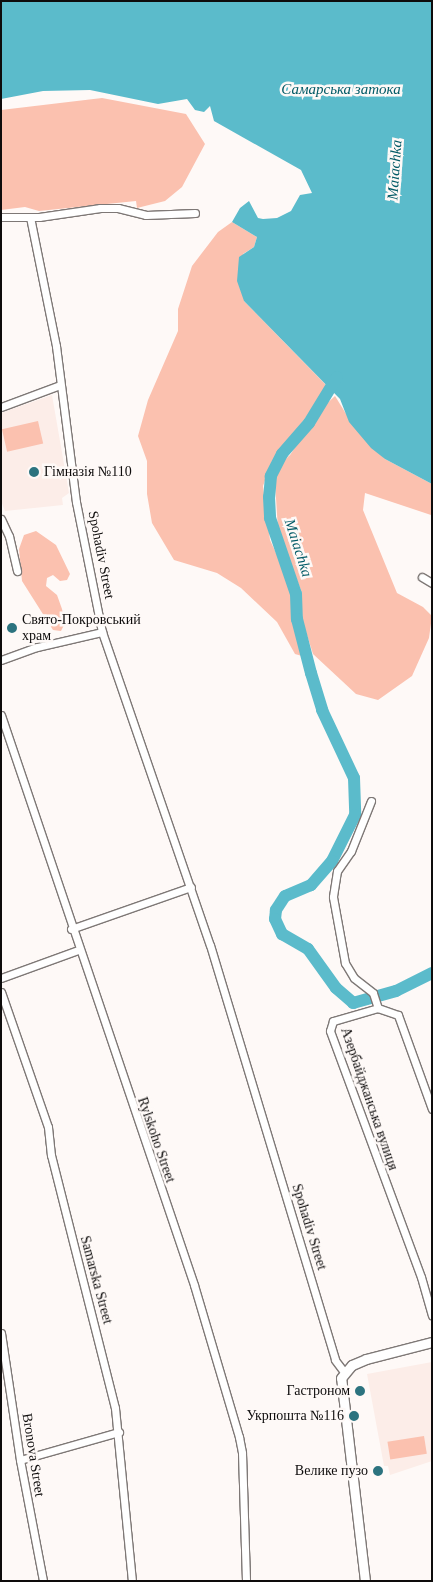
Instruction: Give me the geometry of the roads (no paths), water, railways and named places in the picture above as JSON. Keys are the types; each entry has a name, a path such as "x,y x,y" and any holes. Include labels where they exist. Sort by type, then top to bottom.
{"main road":[{"path":"365,1581 341,1385 344,1372 366,1359 432,1342"}],"street":[{"path":"1,217 30,217 100,208 118,208 146,215 195,214"},
{"name":"Spohadiv Street","path":"30,217 60,385 76,502 102,632 191,887 335,1360 344,1372"},
{"path":"1,407 60,385"},
{"path":"1,519 9,536 16,571"},
{"path":"422,577 432,583"},
{"path":"1,660 37,647 102,632"},
{"name":"Rylskoho Street","path":"1,715 78,950 194,1285 239,1437 242,1453 246,1581"},
{"path":"371,801 351,851 337,871 333,897 345,963 354,978 373,993 377,1005 398,1015 432,1109"},
{"path":"71,929 191,887"},
{"path":"1,978 78,950"},
{"name":"Samarska Street","path":"1,992 48,1127 51,1154 104,1361 119,1432 132,1581"},
{"name":"Азербайджанська вулиця","path":"377,1005 333,1021 330,1031 376,1161 421,1277 432,1315"},
{"name":"Bronova Street","path":"1,1333 20,1460 43,1581"},
{"path":"20,1460 119,1432"}],"water":[{"name":"Самарська затока","path":"1,1 432,1 432,484 385,459 371,448 349,422 340,399 244,301 237,281 239,257 254,247 257,237 232,222 240,208 249,201 258,218 277,218 291,211 300,195 312,193 301,170 214,121 210,106 204,112 195,110 187,99 158,104 90,90 43,91 1,99"}],"waterway":[{"name":"Maiachka","path":"337,377 309,423 282,454 271,476 269,497 270,518 296,594 297,619 322,710 354,778 355,815 332,861 311,885 285,896 276,910 275,919 282,934 308,949 336,988 353,1003 396,991 432,973"}],"place":[{"name":"Гімназія №110","path":"34,472"},
{"name":"Свято-Покровський храм","path":"12,628"},
{"name":"Гастроном","path":"360,1391"},
{"name":"Укрпошта №116","path":"354,1416"},
{"name":"Велике пузо","path":"378,1471"}]}
